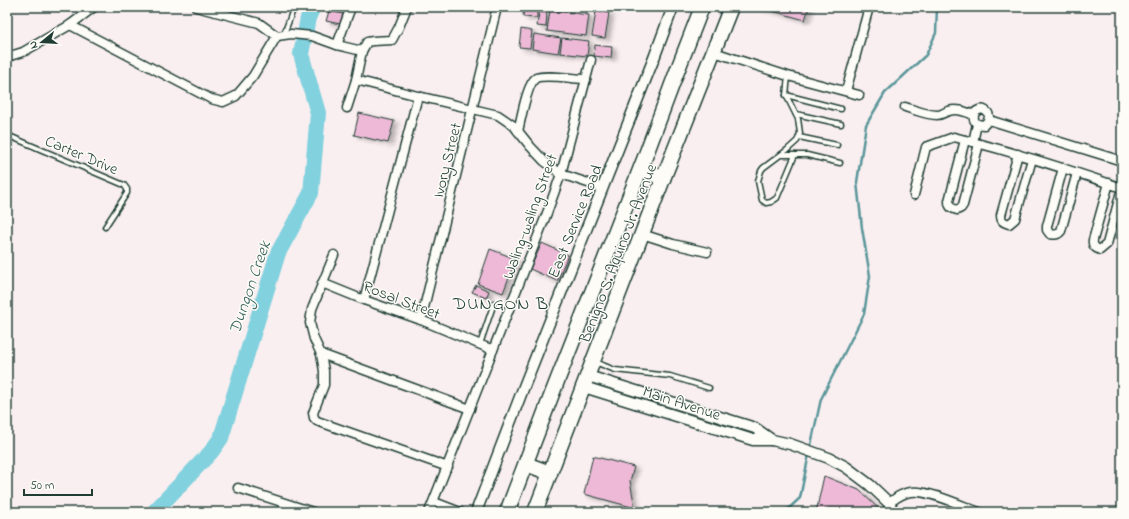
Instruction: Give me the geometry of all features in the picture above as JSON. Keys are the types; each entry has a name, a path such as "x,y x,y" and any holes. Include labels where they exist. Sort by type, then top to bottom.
{"highway":[{"name":"Benigno S. Aquino Jr. Avenue","path":"507,512 702,7"},
{"name":"Benigno S. Aquino Jr. Avenue","path":"535,512 731,7"},
{"path":"641,168 663,179"},
{"path":"526,464 550,474"}],"street":[{"path":"7,57 23,52 70,26 94,7"},
{"path":"196,7 259,23 284,35 312,36 337,45 362,51"},
{"path":"337,45 351,7"},
{"path":"347,108 356,80 362,51 367,42 375,40 392,40 407,7"},
{"name":"Ivory Street","path":"421,320 497,7"},
{"name":"East Service Road","path":"476,512 523,388 604,188 673,7"},
{"path":"846,91 869,7"},
{"path":"70,26 211,99 223,102 236,96 284,35"},
{"path":"714,52 788,76 858,95"},
{"name":"Waling-waling Street","path":"431,512 561,174 591,60"},
{"path":"518,131 527,94 532,82 537,78 586,79"},
{"path":"356,80 498,115 514,126 544,161 561,174 604,188"},
{"path":"364,300 418,96"},
{"path":"905,107 935,115 940,115 949,110 958,110 974,115"},
{"path":"982,109 988,114 989,120 984,125 977,124 974,122 973,117 978,110 982,109"},
{"path":"989,120 1122,161"},
{"path":"972,142 963,205 957,210 951,208 949,200 972,142 977,124"},
{"path":"914,195 926,147 954,137 1018,154 1109,183 1122,188 1107,244 1100,250 1095,248 1092,244 1109,183"},
{"path":"1018,154 1001,215 1003,222 1009,224 1015,219 1032,159"},
{"path":"1063,168 1047,226 1047,230 1050,234 1055,235 1061,231 1077,173"},
{"path":"642,234 673,244 706,252"},
{"path":"334,255 312,309 310,323 314,339 321,354 324,371 324,385 313,413 314,418 317,421 448,467"},
{"name":"Rosal Street","path":"322,283 364,300 421,320 494,350"},
{"path":"321,354 470,409"},
{"name":"Main Avenue","path":"586,381 753,440 772,440 790,444 829,458 856,474 891,507"},
{"path":"238,488 313,512"},
{"path":"891,507 901,495 917,492 941,498 979,512"},
{"path":"434,502 460,512"}],"lane":[{"path":"284,35 294,7"},
{"path":"788,76 786,96 799,122 799,137 797,141 781,155 763,168 758,182 762,200 766,203 777,198 795,155"},
{"path":"786,96 841,109"},
{"path":"796,114 842,124"},
{"name":"Carter Drive","path":"7,135 124,185 127,189 127,193 105,227"},
{"path":"799,137 838,145"},
{"path":"781,155 807,155 840,164"},
{"path":"480,344 494,303"},
{"path":"593,362 615,370 670,376 709,388"}],"building":[{"path":"524,7 537,7 537,18 523,17"},
{"path":"758,7 809,7 805,20"},
{"path":"550,10 589,15 586,36 547,31"},
{"path":"329,11 343,14 340,24 326,21"},
{"path":"596,11 609,13 605,38 592,36"},
{"path":"539,12 547,13 546,27 537,26"},
{"path":"521,29 532,31 530,48 519,47"},
{"path":"534,34 561,38 558,53 532,49"},
{"path":"562,38 589,41 587,56 560,53"},
{"path":"595,45 612,47 611,58 594,56"},
{"path":"359,113 394,121 388,143 354,135"},
{"path":"542,243 568,255 557,281 530,269"},
{"path":"490,249 516,259 503,293 478,284"},
{"path":"476,285 489,291 486,298 472,292"},
{"path":"593,456 634,467 630,481 635,508 584,494"},
{"path":"824,476 859,490 882,512 816,512"}],"waterway":[{"name":"Dungon Creek","path":"154,512 211,452 221,438 278,253 311,193 318,113 301,54 308,18 313,7"},
{"path":"810,449 821,399 864,314 870,276 862,228 857,182 866,125 885,93 926,55 936,33 937,7"},
{"path":"785,512 800,498 809,454"}],"district":[{"name":"DUNGON B","path":"501,303"}]}
